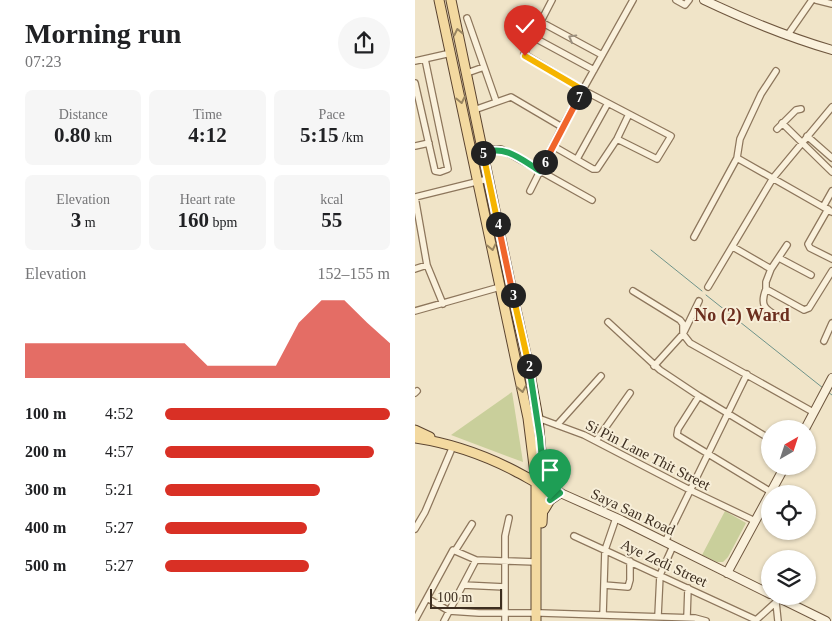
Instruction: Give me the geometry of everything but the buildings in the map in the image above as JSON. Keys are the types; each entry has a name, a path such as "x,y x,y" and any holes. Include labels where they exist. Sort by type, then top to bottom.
{"main road":[{"path":"439,0 538,461 549,483 560,493 550,500 539,515"},
{"path":"451,0 538,415 540,484 537,562 538,617"},
{"path":"706,0 787,36 832,50"},
{"path":"442,12 453,10"},
{"path":"453,66 466,68"},
{"path":"465,120 475,114"},
{"path":"487,227 498,224"},
{"path":"497,272 507,270"},
{"path":"809,420 829,384"},
{"path":"415,430 440,442"},
{"name":"Saya San Road","path":"415,438 453,446 515,471 616,518 761,590"},
{"path":"538,461 515,471 530,487 539,515 538,617"},
{"path":"727,573 761,510"},
{"path":"790,605 826,621"}],"street":[{"path":"553,0 524,54 583,90 671,137 657,159 617,139"},
{"path":"530,191 562,127 633,0"},
{"path":"676,0 685,5 689,0"},
{"path":"787,36 812,0"},
{"path":"817,0 832,4"},
{"path":"467,18 496,101"},
{"path":"541,22 602,55"},
{"path":"533,37 594,70"},
{"path":"415,61 451,53"},
{"path":"415,83 435,170 440,172 448,169 425,59"},
{"path":"466,68 485,67"},
{"path":"694,237 737,158 740,139 761,94 776,71"},
{"path":"475,114 496,101 511,97 562,127"},
{"path":"577,159 609,103"},
{"path":"777,129 796,110 801,109"},
{"path":"708,287 773,178 831,110"},
{"path":"553,146 593,169 597,168 617,139 629,114"},
{"path":"782,123 832,172"},
{"path":"807,136 832,158"},
{"path":"415,146 429,143"},
{"path":"483,153 501,149 592,200"},
{"path":"737,158 828,209"},
{"path":"443,304 427,264 417,230 415,197 489,180"},
{"path":"832,191 828,209 809,246 832,259"},
{"path":"780,318 766,309 763,304 763,296 771,269 787,245"},
{"path":"733,248 771,269"},
{"path":"779,258 811,275"},
{"path":"415,269 427,264"},
{"path":"766,289 804,310 809,308 832,271"},
{"path":"415,311 500,287"},
{"path":"633,291 679,320 683,324 683,334 690,343 813,412"},
{"path":"655,366 683,334 699,301"},
{"path":"608,322 655,366 699,396 761,434"},
{"path":"824,341 832,323"},
{"path":"665,542 747,374"},
{"path":"557,425 601,376"},
{"path":"596,441 630,392"},
{"path":"699,396 678,429 677,435 761,486"},
{"name":"Si Pin Lane Thit Street","path":"528,418 538,415 596,441 690,490 755,521"},
{"path":"415,529 425,512 453,446"},
{"path":"505,621 505,536 509,518"},
{"path":"603,615 605,550 616,518"},
{"path":"415,620 454,550 472,524"},
{"name":"Aye Zedi Street","path":"574,536 742,613 755,621"},
{"path":"658,616 660,575 673,546"},
{"path":"454,550 476,560 537,562"},
{"path":"444,621 476,560"},
{"path":"604,585 628,587 630,562"},
{"path":"463,585 505,587"},
{"path":"687,618 688,588"},
{"path":"427,598 449,611 505,612 538,617 658,616 706,621"},
{"path":"755,621 770,605"},
{"path":"777,605 778,621"}],"green space":[{"path":"512,392 523,462 451,435"},
{"path":"725,511 746,523 728,557 723,562 717,562 702,555"}],"waterway":[{"path":"651,250 702,291"},
{"path":"706,295 823,388"},
{"path":"828,392 832,395"}],"district":[{"name":"No (2) Ward","path":"742,315"}],"route":[{"path":"525,56 583,90 540,171 501,149 483,153 529,368 538,418 543,468 549,483 560,493 553,496 550,500"}]}
